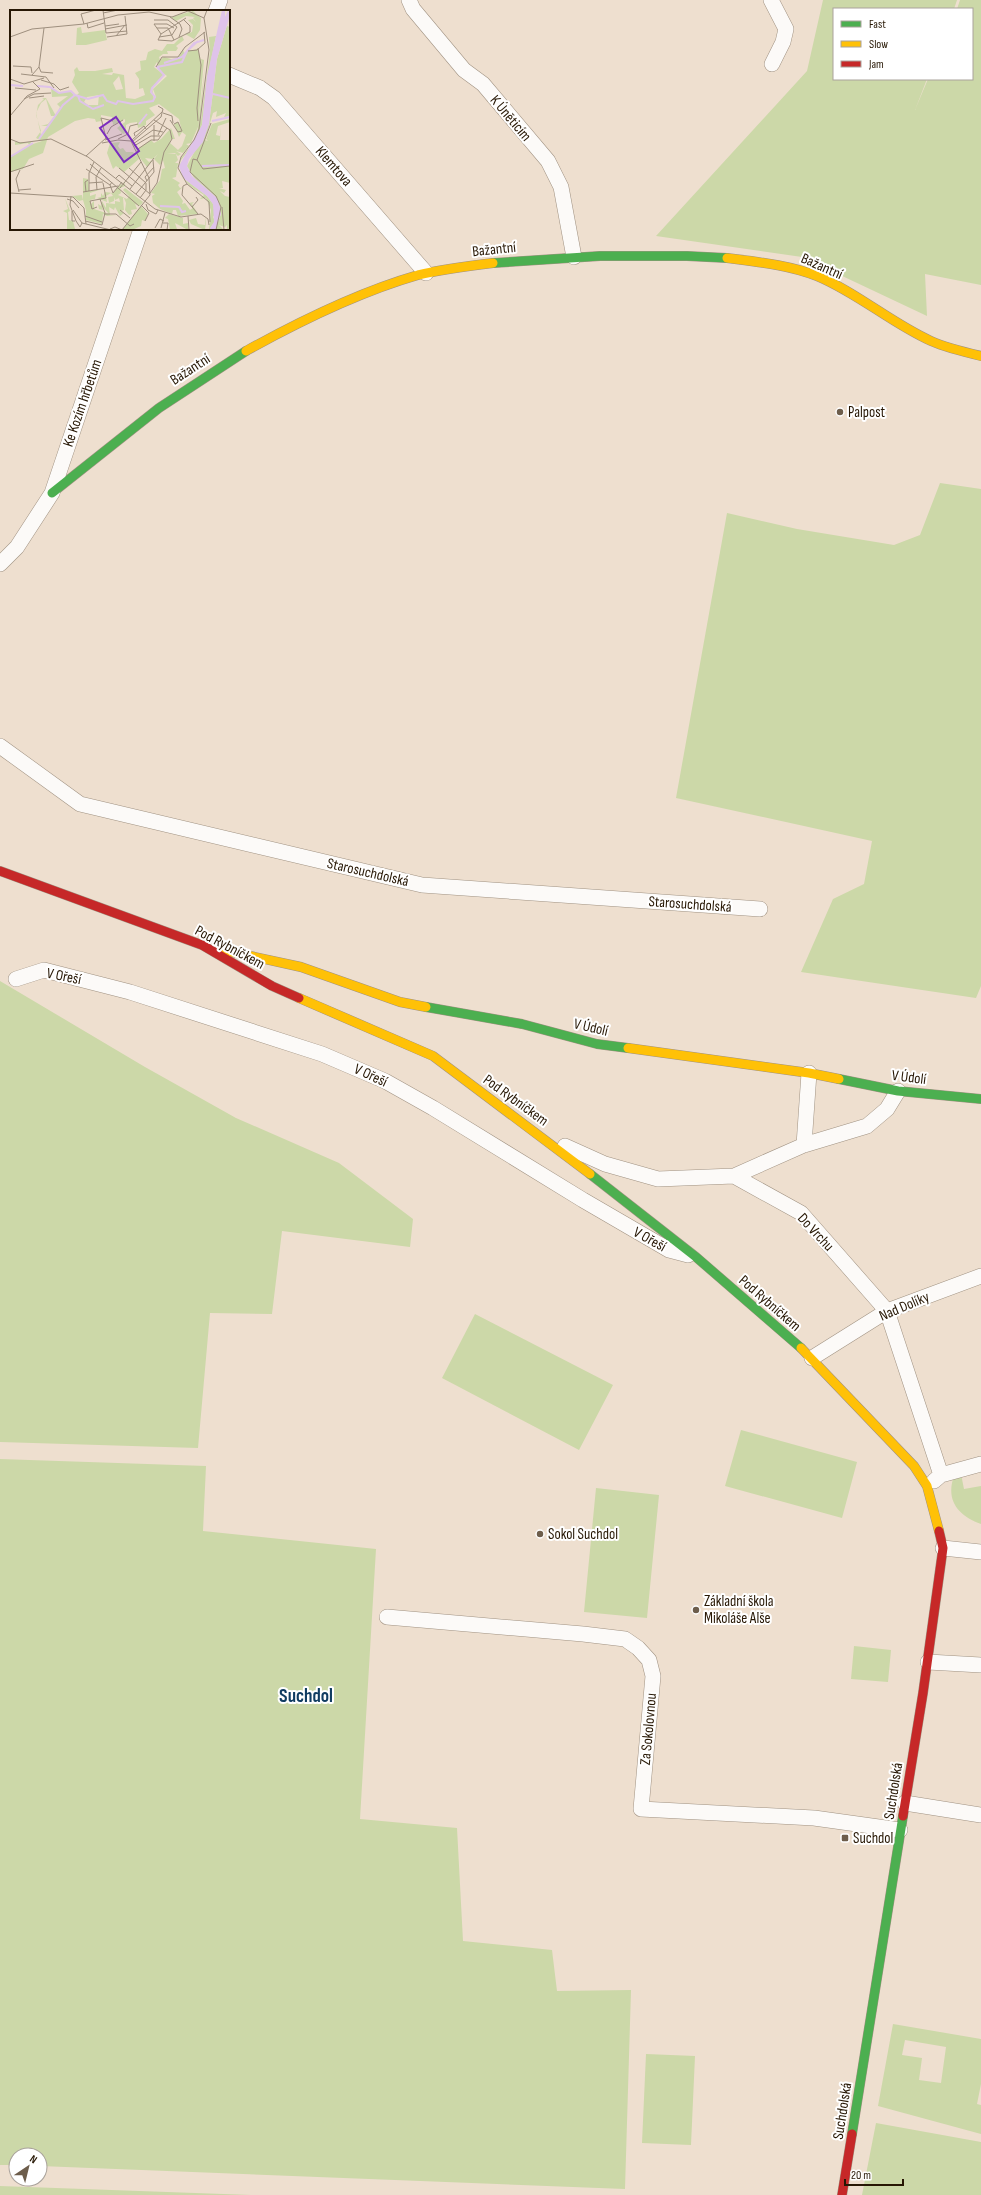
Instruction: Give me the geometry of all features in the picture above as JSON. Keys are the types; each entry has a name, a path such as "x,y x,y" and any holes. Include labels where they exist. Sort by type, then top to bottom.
{"street":[{"path":"216,10 220,0"},
{"name":"K Úněticím","path":"409,0 413,9 464,70 483,84 548,161 561,187 574,257"},
{"path":"771,0 786,29 783,42 772,64"},
{"name":"Klemtova","path":"230,75 260,88 274,98 426,274"},
{"name":"Ke Kozím hřbetům","path":"0,564 17,547 52,493 141,230"},
{"name":"Bažantní","path":"52,493 106,445 162,404 225,363 306,318 395,283 426,274 492,262 574,257 709,256 793,268 819,278 840,289 919,335 959,353 981,356"},
{"name":"Starosuchdolská","path":"0,746 80,804 422,885 760,909"},
{"name":"Pod Rybníčkem","path":"0,871 202,945 272,986 433,1056 540,1135 696,1257 812,1358 914,1466 927,1486"},
{"name":"V Údolí","path":"202,945 301,967 400,1002 522,1024 597,1044 809,1073 898,1091 981,1099"},
{"name":"V Ořeší","path":"16,979 44,970 130,992 322,1054 385,1081 433,1108 583,1200 669,1250 696,1257"},
{"path":"804,1145 809,1073"},
{"path":"540,1135 605,1164 658,1179 734,1176 804,1145 867,1126 887,1109 898,1091"},
{"name":"Do Vrchu","path":"734,1176 801,1213 887,1311 941,1475"},
{"name":"Nad Dolíky","path":"812,1358 887,1311 981,1276"},
{"path":"927,1486 941,1475 981,1464"},
{"name":"Suchdolská","path":"842,2195 928,1662 943,1548 927,1486"},
{"path":"943,1548 981,1552"},
{"name":"Za Sokolovnou","path":"387,1618 583,1634 625,1639 638,1648 649,1660 653,1676 641,1809 814,1818 900,1830"},
{"path":"928,1662 981,1664"},
{"path":"905,1803 981,1815"}],"green space":[{"path":"823,0 957,0 954,8 833,8 833,80 927,80 915,110 928,80 973,80 973,8 957,8 960,0 981,0 981,285 925,274 927,316 802,257 656,236 807,71"},
{"path":"940,483 981,489 981,986 976,998 801,972 833,899 864,884 872,841 676,798 727,513 797,529 894,545 920,535"},
{"path":"0,981 145,1067 236,1118 339,1163 413,1219 410,1247 282,1231 272,1314 210,1313 198,1448 0,1442"},
{"path":"475,1314 613,1385 579,1450 442,1378"},
{"path":"741,1430 857,1462 842,1518 725,1486"},
{"path":"0,1459 206,1466 203,1531 376,1549 360,1819 457,1828 463,1941 552,1950 557,1991 631,1990 625,2189 48,2166 48,2147 8,2147 8,2165 0,2165"},
{"path":"961,1474 964,1489 981,1486 981,1524 966,1517 960,1512 953,1500 951,1493 954,1476"},
{"path":"596,1488 659,1495 647,1618 584,1612"},
{"path":"854,1646 891,1650 888,1682 851,1679"},
{"path":"893,2024 981,2039 981,2084 977,2104 981,2105 981,2134 878,2106","holes":["905,2040 946,2047 941,2083 919,2080 922,2058 902,2055"]},
{"path":"646,2054 695,2056 691,2145 642,2143"},
{"path":"876,2123 981,2142 981,2195 862,2195"},
{"path":"0,2186 251,2195 0,2195"}],"traffic: fast":[{"path":"493,263 600,256 687,256 727,258"},
{"path":"52,493 159,408 246,351"},
{"path":"426,1007 522,1024 597,1044 628,1048"},
{"path":"839,1079 898,1091 981,1099"},
{"path":"590,1174 696,1257 801,1348"},
{"path":"852,2134 903,1816"}],"traffic: slow":[{"path":"727,258 784,267 817,276 846,291 916,334 949,348 981,356"},
{"path":"246,351 330,308 396,282 437,271 493,263"},
{"path":"223,950 301,967 400,1002 426,1007"},
{"path":"299,998 433,1056 590,1174"},
{"path":"628,1048 809,1073 839,1079"},
{"path":"801,1348 914,1466 927,1486 939,1531"}],"traffic: jam":[{"path":"0,871 202,945 272,986 299,998"},
{"path":"903,1816 923,1693 943,1548 939,1531"},
{"path":"842,2195 852,2134"}],"place":[{"name":"Palpost","path":"840,412"},
{"name":"Sokol Suchdol","path":"540,1534"},
{"name":"Základní škola Mikoláše Alše","path":"696,1610"},
{"name":"Suchdol","path":"845,1838"}],"district":[{"name":"Suchdol","path":"306,1695"}]}
